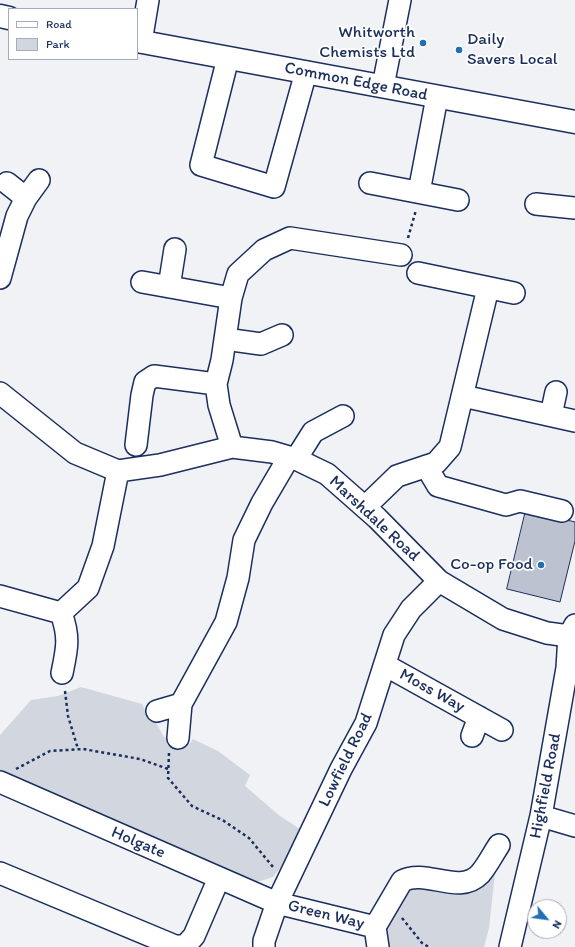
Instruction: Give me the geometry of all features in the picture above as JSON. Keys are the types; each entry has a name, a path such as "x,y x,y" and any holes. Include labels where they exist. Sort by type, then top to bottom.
{"main road":[{"name":"Common Edge Road","path":"139,42 575,122"}],"street":[{"path":"139,42 148,0"},
{"path":"383,86 400,0"},
{"path":"228,58 201,166 274,187 306,72"},
{"path":"419,192 437,97"},
{"path":"0,278 17,216 26,198 39,180"},
{"path":"370,183 458,200"},
{"path":"7,184 26,198"},
{"path":"536,204 575,208"},
{"path":"232,447 219,405 216,384 222,360 231,298 238,274 264,250 290,238 401,256"},
{"path":"169,287 176,250"},
{"path":"418,273 514,293"},
{"path":"142,282 231,298"},
{"path":"365,507 397,476 436,463 450,447 488,288"},
{"path":"225,339 261,344 282,335"},
{"path":"136,445 145,382 154,376 216,384"},
{"path":"551,415 556,392"},
{"name":"Marshdale Road","path":"0,393 75,453 118,470 160,465 232,447 272,452 292,458 327,474 365,507 439,581 503,619 547,633 572,630"},
{"path":"463,396 575,421"},
{"path":"178,738 181,704 226,622 238,578 244,540 262,504 292,458 313,432 343,416"},
{"path":"426,466 438,486 506,505 520,501 562,511"},
{"path":"61,612 88,588 103,546 118,470"},
{"name":"Lowfield Road","path":"264,947 264,941 277,903 341,769 366,723 394,635 411,610 439,581"},
{"path":"0,596 61,612"},
{"path":"61,612 67,630 68,645 62,673"},
{"name":"Highfield Road","path":"510,947 541,816 567,668 572,630"},
{"name":"Moss Way","path":"385,665 502,730"},
{"path":"157,711 181,704"},
{"name":"Moss Way","path":"472,736 479,717"},
{"name":"Holgate","path":"7,776 219,878 277,903"},
{"path":"541,816 575,826"},
{"name":"Green Way","path":"277,903 377,937 392,898 402,881 408,878 426,878 454,883 467,882 480,874 499,845"},
{"path":"0,873 174,946 185,946 194,936 219,878"}],"path":[{"path":"401,256 409,234 419,192"},
{"path":"62,673 68,716 78,749"},
{"path":"178,738 169,752 168,778 192,806 224,821 249,838 270,865 287,882"},
{"path":"7,776 50,750 78,749 140,759 168,769"},
{"path":"392,898 406,925 422,943 429,947"}],"green space":[{"path":"81,687 142,704 146,712 153,717 164,737 186,748 193,739 218,751 250,775 245,786 280,816 303,831 288,858 273,877 257,882 0,772 0,735 31,700 58,696"},
{"path":"495,873 489,928 484,947 383,947 384,926 409,885 463,890 480,887"}],"building":[{"name":"Co-op Food","path":"526,510 575,522 575,541 560,602 507,589"}],"place":[{"name":"Whitworth Chemists Ltd","path":"423,43"},
{"name":"Daily Savers Local","path":"459,50"},
{"name":"Co-op Food","path":"541,565"}]}
